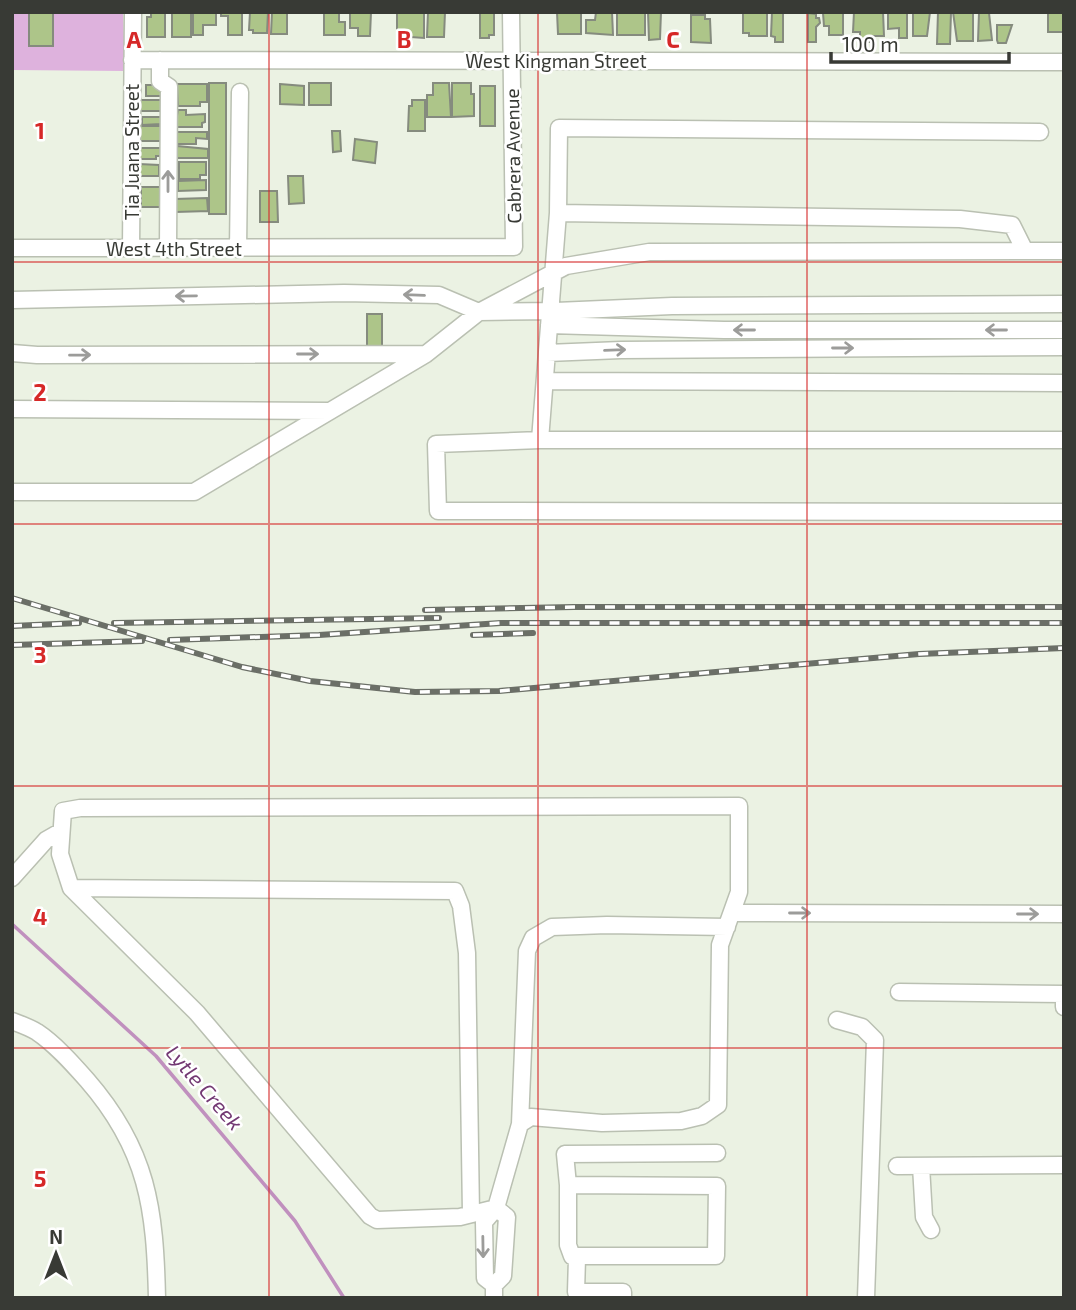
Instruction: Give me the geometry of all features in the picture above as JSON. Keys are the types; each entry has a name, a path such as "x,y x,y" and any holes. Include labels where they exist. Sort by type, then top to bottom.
{"street":[{"name":"Tia Juana Street","path":"131,249 133,12"},
{"name":"Cabrera Avenue","path":"335,248 514,247 511,12"},
{"name":"West Kingman Street","path":"132,60 1064,62"},
{"path":"160,60 160,81 169,87 168,249"},
{"path":"239,249 240,92"},
{"path":"541,440 558,213 559,128 1040,132"},
{"path":"558,213 960,219 1012,225 1025,251"},
{"name":"West 4th Street","path":"12,248 335,248"},
{"path":"12,492 194,492 426,354 479,312 566,266 649,252 1064,251"},
{"path":"12,300 344,293 439,295 479,312 724,330 1064,330"},
{"path":"550,318 672,306 1064,304"},
{"path":"547,354 621,350 1064,347"},
{"path":"12,353 426,354"},
{"path":"545,381 1064,383"},
{"path":"12,409 329,411"},
{"path":"1064,440 541,440 436,444 438,511 1064,512"},
{"path":"496,1208 471,1214 377,1220 370,1216 197,1013 71,888 60,854 63,811 80,808 739,806 739,892 720,945 718,1105 702,1116 681,1121 590,1122 531,1117 520,1124"},
{"path":"12,878 46,840 60,832"},
{"path":"71,888 455,891 461,906 467,953 471,1214"},
{"path":"496,1208 507,1217 507,1237 503,1276 494,1292 485,1278 484,1222 496,1208 520,1124 527,951 533,938 552,926 1064,914"},
{"path":"899,992 1064,994 1064,1007"},
{"path":"837,1020 862,1027 875,1040 866,1298"},
{"path":"12,1021 37,1032 71,1062 110,1106 131,1146 144,1182 153,1221 157,1298"},
{"path":"590,1122 590,1154"},
{"path":"568,1185 717,1186 716,1256 577,1258 570,1254 565,1154 717,1153"},
{"path":"897,1166 1064,1165"},
{"path":"921,1166 924,1217 931,1230"},
{"path":"577,1258 576,1292 623,1292 623,1298"}],"shaded area":[{"path":"12,12 123,12 125,71 12,70"}],"building":[{"path":"29,12 53,12 53,46 29,46"},
{"path":"151,12 165,12 165,37 147,37 147,17 151,17"},
{"path":"172,12 191,12 191,37 172,37"},
{"path":"193,12 216,12 216,25 203,25 203,35 193,35"},
{"path":"221,12 242,12 242,35 228,35 228,16 221,16"},
{"path":"250,12 268,12 267,33 253,33 253,30 249,30"},
{"path":"272,12 287,12 287,34 271,34"},
{"path":"324,12 339,12 339,22 345,22 345,35 324,35"},
{"path":"350,12 371,12 370,36 358,36 358,28 350,28"},
{"path":"397,12 424,12 424,38 397,36"},
{"path":"428,12 445,12 444,37 427,37"},
{"path":"480,12 494,12 494,35 489,35 489,38 480,38"},
{"path":"557,12 581,12 581,34 558,34"},
{"path":"596,12 612,12 613,35 586,33 586,20 595,20"},
{"path":"617,12 645,13 645,35 617,35"},
{"path":"648,12 661,12 660,39 649,40"},
{"path":"743,12 767,12 767,36 749,36 749,33 743,33"},
{"path":"772,12 783,12 783,42 775,42 775,37 771,36"},
{"path":"854,12 883,12 884,36 872,36 872,42 860,42 860,32 853,32"},
{"path":"888,12 907,12 907,38 899,38 899,28 888,29"},
{"path":"913,12 930,12 927,36 913,36"},
{"path":"938,12 951,12 950,44 937,44"},
{"path":"953,12 973,12 973,41 957,41"},
{"path":"1048,12 1064,12 1064,32 1048,32"},
{"path":"808,13 816,14 816,18 819,18 816,42 808,42"},
{"path":"823,13 843,13 843,35 829,35 829,26 824,26"},
{"path":"979,13 989,13 992,40 978,41"},
{"path":"691,15 705,15 705,19 710,19 711,43 691,42"},
{"path":"997,25 1012,25 1006,43 998,43"},
{"path":"209,83 226,83 226,214 209,214"},
{"path":"309,83 331,83 331,105 309,105"},
{"path":"433,83 449,83 451,117 427,117 427,95 433,95"},
{"path":"452,83 471,83 474,116 452,117"},
{"path":"177,84 207,84 207,102 200,102 200,106 178,106"},
{"path":"280,84 304,86 304,105 280,104"},
{"path":"146,85 162,85 162,96 146,96"},
{"path":"480,86 495,86 495,126 480,126"},
{"path":"139,100 162,100 162,111 139,111"},
{"path":"412,100 425,100 425,131 408,131 409,106 412,106"},
{"path":"178,110 186,110 186,115 205,114 205,122 202,127 175,127"},
{"path":"142,117 161,117 161,124 142,125"},
{"path":"140,126 161,126 161,141 140,141"},
{"path":"332,131 340,131 341,151 333,152"},
{"path":"176,132 207,132 207,139 196,138 196,144 176,144"},
{"path":"355,139 377,142 375,163 353,160"},
{"path":"177,146 208,149 208,158 176,158"},
{"path":"139,148 162,148 162,156 156,156 156,159 139,159"},
{"path":"179,162 206,162 206,175 200,175 200,179 179,179"},
{"path":"139,164 159,165 159,176 139,176"},
{"path":"288,176 303,176 304,203 289,204"},
{"path":"206,180 206,190 178,191 178,181"},
{"path":"141,187 163,187 163,207 141,207"},
{"path":"260,191 277,191 278,222 260,222"},
{"path":"207,198 208,211 176,212 175,199"},
{"path":"367,314 382,314 382,362 367,361"}],"waterway":[{"name":"Lytle Creek","path":"12,924 156,1056 295,1221 344,1298"}],"railway":[{"path":"12,598 242,667 310,681 415,692 499,691 919,654 1064,648"},
{"path":"425,610 574,607 1064,607"},
{"path":"114,623 439,618"},
{"path":"12,626 79,623"},
{"path":"170,640 319,635 501,623 1064,623"},
{"path":"473,635 533,633"},
{"path":"12,645 142,641"}]}
